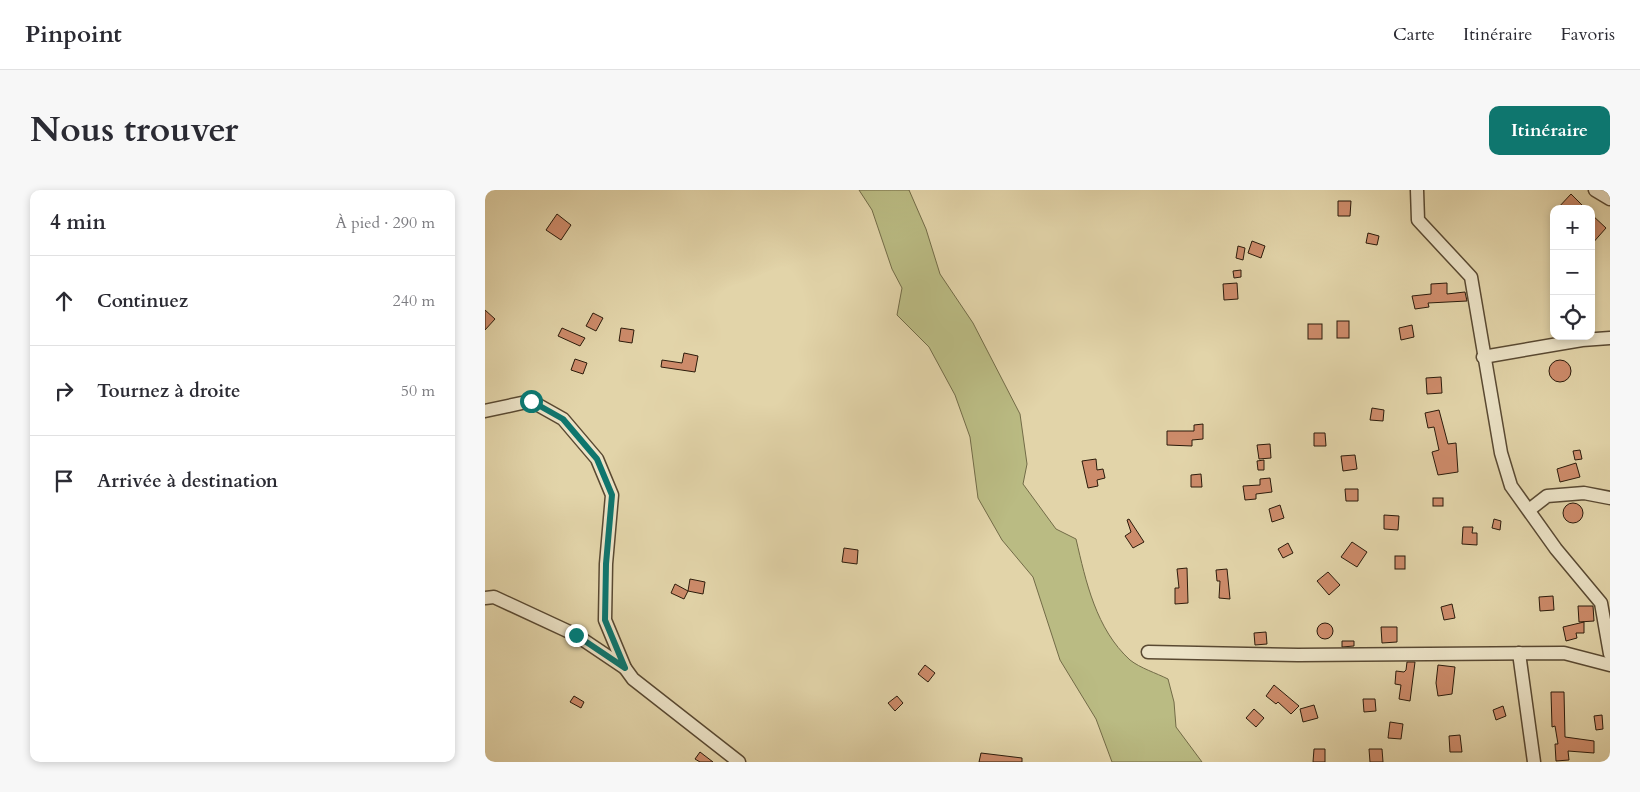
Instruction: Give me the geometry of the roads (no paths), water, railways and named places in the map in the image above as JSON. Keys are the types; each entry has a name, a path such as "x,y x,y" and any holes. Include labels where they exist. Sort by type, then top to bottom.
{"street":[{"path":"1417,190 1418,220 1471,277 1483,357 1501,453 1511,486 1556,549 1601,603 1610,654"},
{"path":"1595,190 1610,199"},
{"path":"1483,357 1582,340 1610,338"},
{"path":"485,411 531,401 563,419 597,459 612,495 606,564 605,620 625,668 633,679 739,762"},
{"path":"1529,510 1547,496 1584,493 1610,498"},
{"path":"485,598 494,597 576,635 625,668"},
{"path":"1148,652 1298,655 1564,653 1610,665"},
{"path":"1519,653 1534,762"}]}
